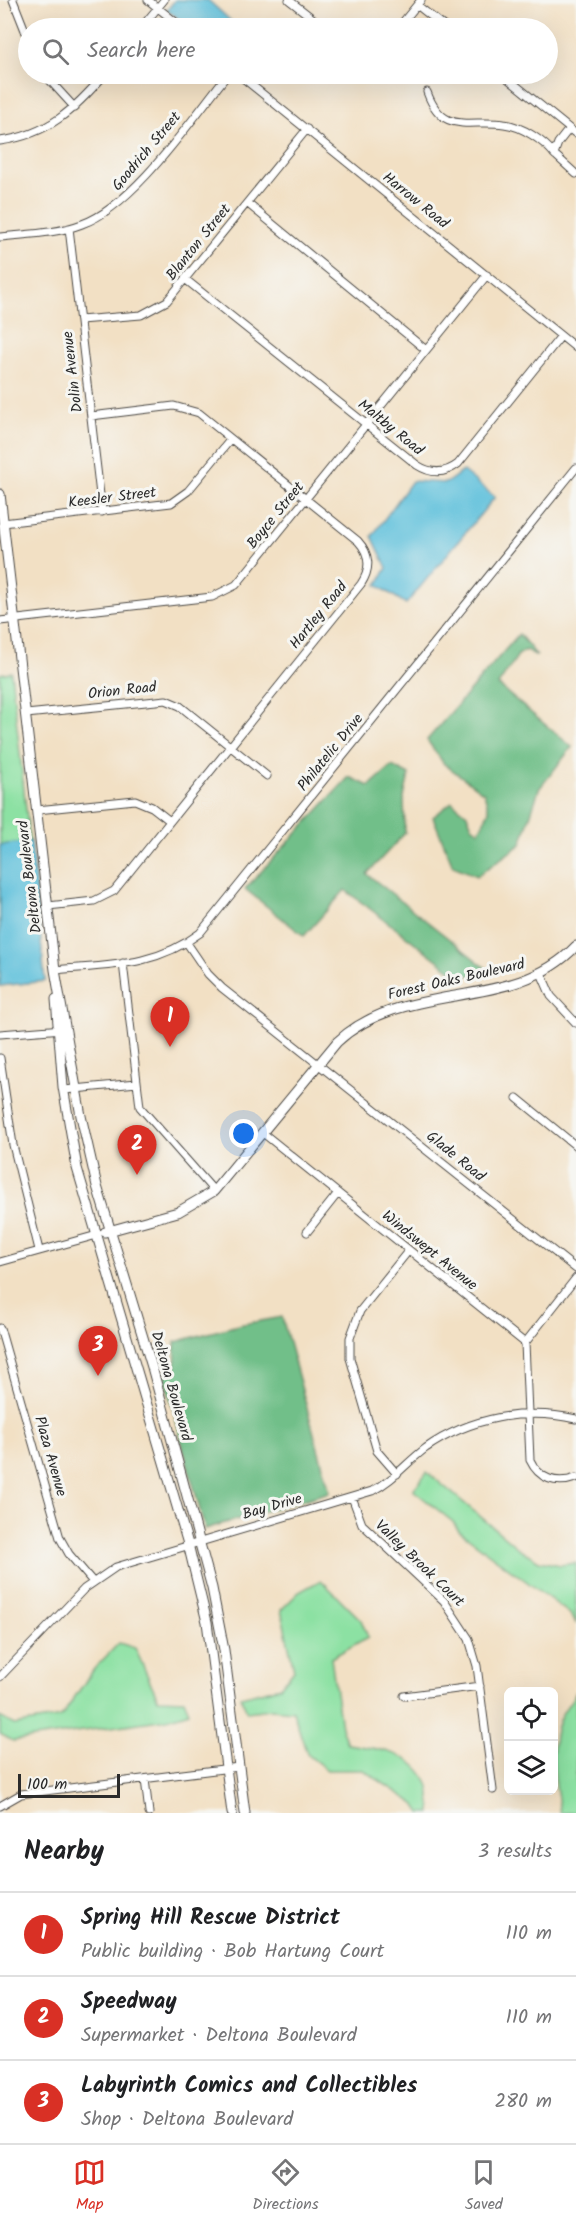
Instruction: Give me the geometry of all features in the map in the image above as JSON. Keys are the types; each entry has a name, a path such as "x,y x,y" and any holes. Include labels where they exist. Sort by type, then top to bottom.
{"main road":[{"name":"Deltona Boulevard","path":"0,494 62,1030 64,1090 77,1168 188,1544 208,1632 232,1813"},
{"name":"Forest Oaks Boulevard","path":"97,1235 178,1212 214,1191 347,1032 383,1012 513,984 541,973 576,946"},
{"name":"Deltona Boulevard","path":"62,1030 77,1088 88,1149 200,1540 221,1630 244,1813"},
{"path":"137,1374 152,1370"}],"street":[{"path":"13,0 20,18"},
{"path":"148,0 170,18"},
{"path":"150,18 164,0"},
{"path":"289,0 312,18"},
{"path":"406,18 419,2 436,18"},
{"path":"53,84 75,108"},
{"path":"0,141 40,131 75,108 96,84"},
{"name":"Goodrich Street","path":"0,237 69,228 109,211 132,192 220,84"},
{"name":"Harrow Road","path":"251,84 576,348"},
{"path":"514,84 576,134"},
{"path":"427,92 436,111 449,121 464,125 489,123 509,125 523,130 576,174"},
{"name":"Blanton Street","path":"80,320 132,316 151,312 167,301 307,129"},
{"path":"555,155 558,143 569,129"},
{"path":"247,203 426,350"},
{"name":"Dolin Avenue","path":"69,228 102,512"},
{"name":"Boyce Street","path":"0,621 221,595 236,585 487,275"},
{"name":"Maltby Road","path":"185,279 423,470 436,472 448,470 458,464 561,336"},
{"name":"Hartley Road","path":"48,906 94,901 108,896 361,584 367,572 367,557 362,546 199,413 182,407 91,416"},
{"name":"Keesler Street","path":"3,523 162,506 181,497 231,439"},
{"name":"Philatelic Drive","path":"55,970 158,957 187,943 211,922 576,468"},
{"name":"Orion Road","path":"26,714 166,700 180,706 267,777"},
{"path":"37,810 135,800 152,807 170,821"},
{"name":"Glade Road","path":"187,943 198,962 218,984 576,1269"},
{"path":"123,963 140,1107 214,1191"},
{"path":"541,973 551,996 576,1023"},
{"path":"0,1034 62,1030"},
{"path":"0,1058 13,1145 39,1250"},
{"path":"64,1090 137,1083"},
{"path":"517,1098 576,1146"},
{"name":"Windswept Avenue","path":"264,1133 525,1343"},
{"path":"307,1232 338,1193"},
{"path":"0,1262 97,1235"},
{"path":"398,1474 377,1451 350,1358 350,1338 360,1311 409,1250"},
{"path":"576,1278 525,1343 528,1452 533,1467 550,1480 563,1481 576,1478"},
{"name":"Plaza Avenue","path":"0,1328 60,1538 69,1554 93,1582"},
{"name":"Bay Drive","path":"0,1677 93,1582 130,1560 352,1497 382,1486 427,1448 456,1431 489,1419 527,1414 576,1419"},
{"name":"Valley Brook Court","path":"352,1497 358,1518 366,1529 454,1612 469,1639 480,1686 493,1790"},
{"path":"404,1696 480,1686"},
{"path":"0,1806 21,1794 239,1767"},
{"path":"144,1779 149,1813"}],"green space":[{"path":"519,634 537,656 526,650 518,655 498,685 572,747 539,789 521,844 477,876 453,866 433,817 452,802 467,814 472,826 479,831 489,811 484,793 444,764 427,740"},
{"path":"11,672 45,981 0,986 0,674"},
{"path":"392,766 409,775 404,797 405,833 367,874 491,972 460,977 345,890 304,936 245,889 349,777 369,786"},
{"path":"282,1317 330,1492 205,1529 164,1376 176,1370 175,1342 238,1325"},
{"path":"427,1472 518,1548 539,1561 560,1565 576,1563 576,1623 570,1614 459,1531 453,1522 413,1490"},
{"path":"321,1580 361,1620 368,1637 331,1658 341,1727 347,1744 382,1750 404,1758 414,1765 428,1784 431,1813 421,1813 415,1804 363,1770 327,1770 307,1754 293,1711 271,1709 247,1712 241,1697 280,1687 294,1670 281,1610 299,1592"},
{"path":"119,1643 135,1648 158,1699 184,1700 189,1712 167,1719 13,1741 0,1734 0,1717 14,1725 61,1717 94,1669"},
{"path":"576,1692 576,1813 560,1813 558,1795 558,1724"}],"water":[{"path":"175,0 208,0 228,18 178,18 167,10"},
{"path":"463,471 495,497 406,604 377,585 387,568 372,536 412,481 446,483"},
{"path":"31,841 45,981 0,986 0,845"}],"place":[{"name":"Spring Hill Rescue District","path":"170,1047"},
{"name":"Speedway","path":"137,1175"},
{"name":"Labyrinth Comics and Collectibles","path":"98,1376"}]}
